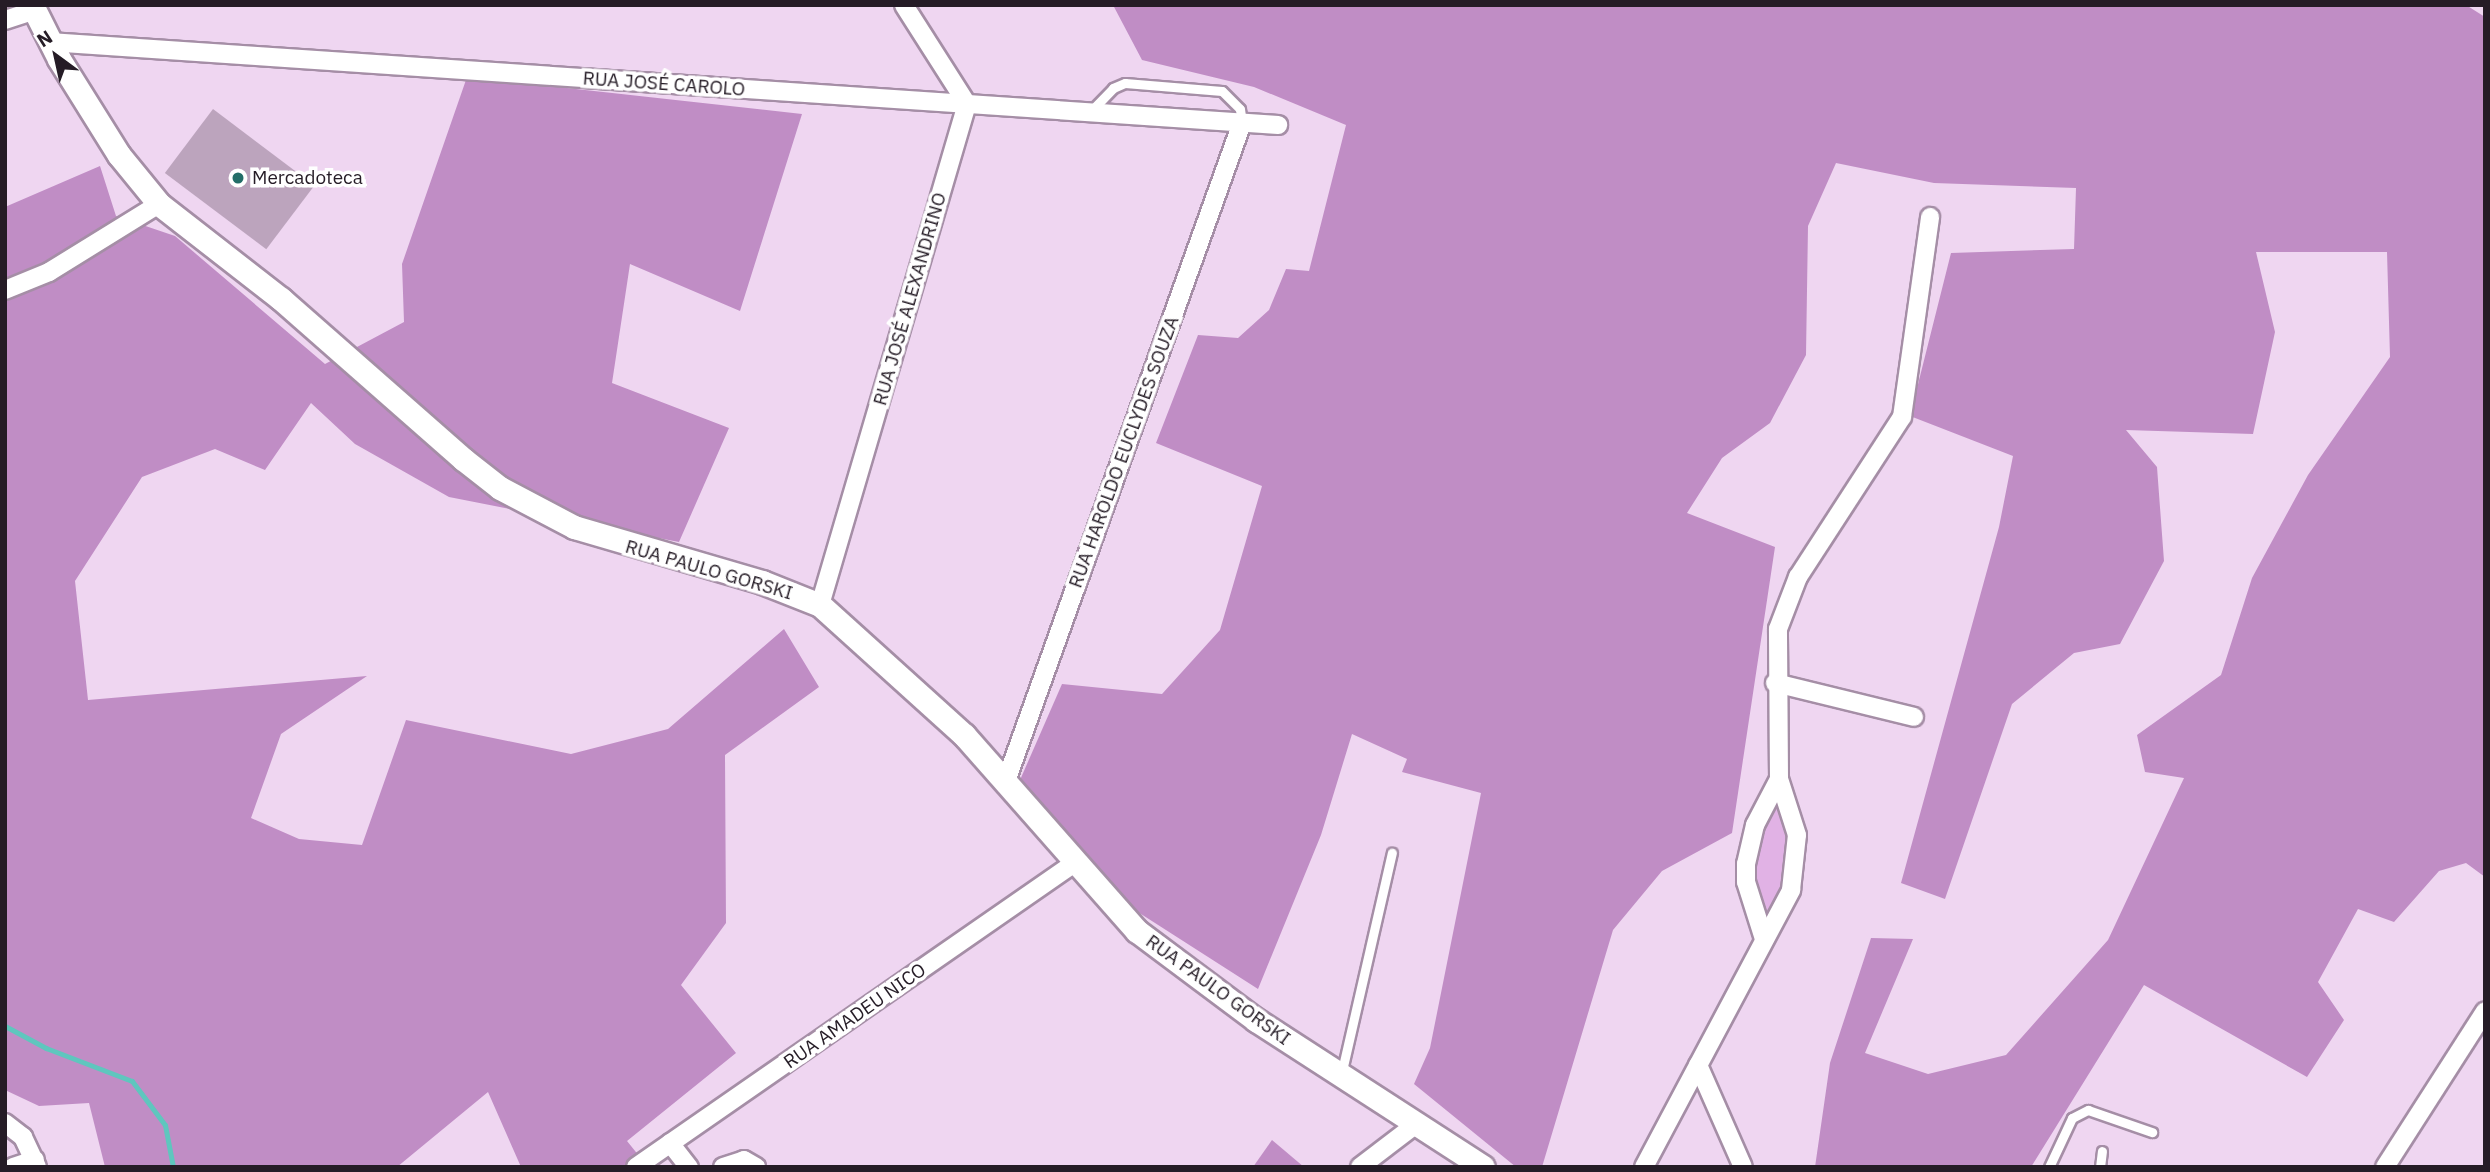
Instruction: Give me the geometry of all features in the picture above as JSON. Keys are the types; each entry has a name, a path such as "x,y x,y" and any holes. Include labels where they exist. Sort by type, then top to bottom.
{"street":[{"path":"904,5 967,104"},
{"path":"5,20 33,8"},
{"name":"RUA PAULO GORSKI","path":"33,8 49,42 119,155 159,204 281,299 417,421 500,488 537,510 608,541 762,582 820,606 897,670 1006,781 1107,903 1171,960 1341,1076 1483,1167"},
{"name":"RUA JOSÉ CAROLO","path":"49,42 1278,125"},
{"name":"RUA JOSÉ ALEXANDRINO","path":"820,606 967,104"},
{"name":"RUA HAROLDO EUCLYDES SOUZA","path":"1006,781 1242,122"},
{"path":"5,290 49,272 159,204"},
{"path":"1644,1167 1791,890 1798,853 1794,817 1779,779 1776,682 1778,629 1784,604 1902,417 1930,217"},
{"path":"1776,682 1914,718"},
{"path":"1764,939 1749,892 1746,864 1755,825 1779,779"},
{"name":"RUA AMADEU NICO","path":"636,1167 1073,864"},
{"path":"2385,1167 2485,1012"},
{"path":"1698,1065 1743,1167"},
{"path":"5,1123 23,1137 36,1163 13,1167"},
{"path":"1360,1167 1415,1125"},
{"path":"670,1143 689,1167"},
{"path":"723,1167 744,1160 756,1167"}],"lane":[{"path":"1090,113 1113,88 1125,83 1222,90 1240,109 1242,122"},
{"path":"1341,1076 1392,853"},
{"path":"2049,1167 2071,1118 2088,1110 2152,1132"},
{"path":"2100,1167 2102,1151"}],"shaded area":[{"path":"1113,5 2466,5 2485,17 2485,877 2466,863 2439,871 2394,922 2358,909 2318,982 2344,1020 2307,1077 2144,985 2031,1167 1815,1167 1830,1063 1871,938 1913,939 1865,1053 1928,1074 2006,1055 2108,940 2184,778 2145,772 2137,735 2221,675 2252,578 2308,475 2390,357 2387,252 2256,252 2275,332 2253,434 2126,430 2157,467 2164,561 2120,644 2074,653 2012,704 1945,899 1901,883 1999,527 2013,456 1910,416 1951,253 2074,249 2076,188 1934,183 1836,163 1808,226 1806,355 1770,423 1722,458 1687,513 1775,547 1732,833 1662,871 1613,930 1542,1167 1516,1167 1414,1084 1430,1048 1481,793 1402,772 1407,759 1352,734 1321,835 1258,989 1116,898 1020,780 1062,684 1162,694 1220,630 1262,486 1156,443 1198,335 1238,338 1269,310 1286,269 1309,271 1346,125 1254,87 1142,60"},
{"path":"467,77 802,114 740,311 630,264 612,383 729,428 679,542 449,497 355,444 311,403 265,470 215,449 142,477 75,581 88,700 367,676 281,734 251,818 299,839 362,845 406,720 571,754 668,729 784,629 819,687 725,755 726,923 681,985 736,1053 627,1141 648,1167 521,1167 488,1092 397,1167 105,1167 89,1103 39,1106 5,1090 5,207 100,166 116,216 175,236 325,364 404,322 402,264"},
{"path":"1778,797 1790,843 1784,885 1768,920 1758,901 1753,861 1758,838"},
{"path":"1272,1140 1304,1167 1253,1167"}],"building":[{"name":"Mercadoteca","path":"213,109 314,185 266,249 165,173"}],"waterway":[{"path":"5,1026 46,1048 132,1081 165,1125 173,1167"}],"place":[{"name":"Mercadoteca","path":"238,178"}]}
